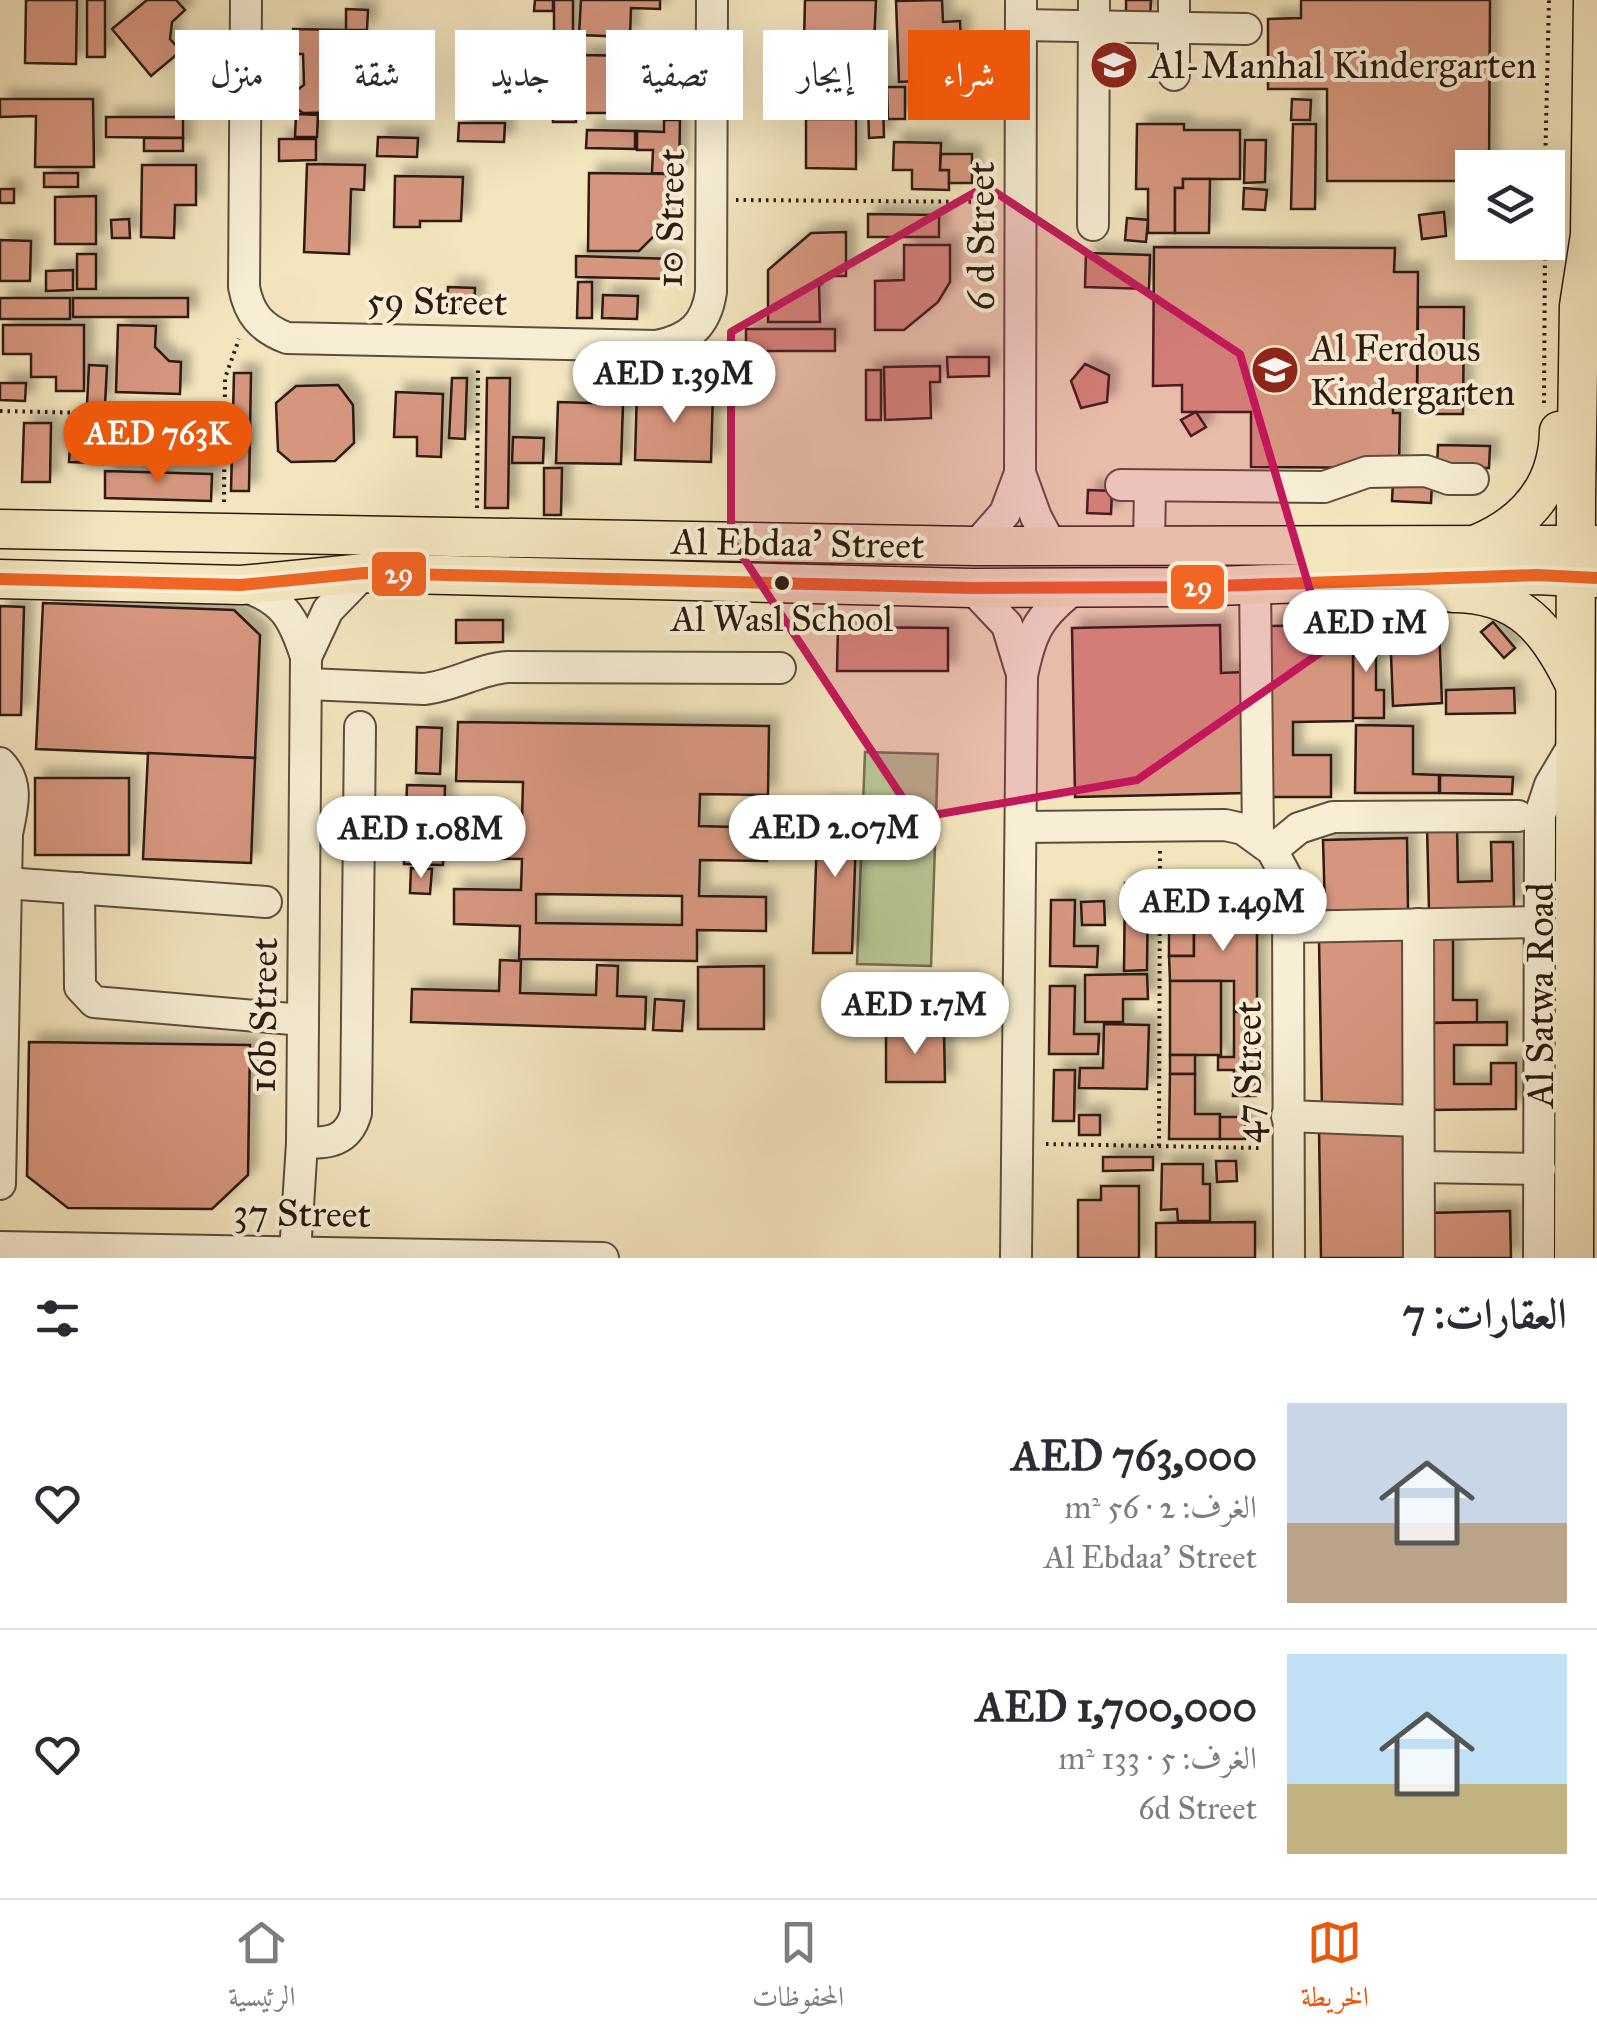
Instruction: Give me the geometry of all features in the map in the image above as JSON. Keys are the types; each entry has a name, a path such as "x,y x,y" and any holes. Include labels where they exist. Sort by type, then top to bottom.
{"main road":[{"name":"Al Satwa Road","path":"1574,1258 1577,690 1589,562 1579,306 1590,234 1593,0"},
{"path":"1590,234 1597,311"},
{"path":"1475,545 1520,520 1552,476 1558,450 1561,302 1572,267 1590,234"},
{"name":"Al Ebdaa' Street","path":"0,528 976,546 1475,545 1589,562"},
{"path":"753,582 857,568 1015,568 1041,555 1051,545"},
{"name":"Al Ebdaa' Street","path":"0,579 241,584 364,573 1075,588 1537,574 1589,562"},
{"path":"1353,580 1384,594 1470,593 1516,608 1552,640 1577,690"}],"street":[{"path":"246,0 244,287 256,320"},
{"name":"10 Street","path":"657,346 678,342 696,330 708,312 712,0"},
{"path":"1021,13 1174,14 1246,29"},
{"name":"6 d Street","path":"1021,13 1020,473 1051,545"},
{"path":"1093,225 1094,13"},
{"path":"1174,14 1174,74"},
{"name":"59 Street","path":"256,320 270,332 286,338 657,346"},
{"path":"1149,546 1135,486 1324,487 1361,474 1426,471 1449,479 1473,478"},
{"name":"6 d Street","path":"976,546 1005,513 1020,473"},
{"name":"16b Street","path":"307,671 328,610 364,573"},
{"name":"16b Street","path":"241,584 268,594 284,608 298,632 307,671 302,1143 295,1252"},
{"name":"47 Street","path":"1255,584 1265,843 1286,878 1289,927 1289,1258"},
{"path":"972,588 1007,625 1022,676"},
{"path":"1016,1258 1022,676 1035,628 1054,604 1075,588"},
{"path":"307,671 424,690 508,667 780,668"},
{"path":"302,1143 329,1143 343,1138 352,1127 356,1112 360,727"},
{"name":"Al Satwa Road","path":"1540,1258 1540,815 1550,784 1576,742"},
{"path":"0,763 12,780 14,793 4,821 0,1184"},
{"path":"1021,827 1225,825 1265,843 1333,817 1518,816"},
{"path":"6,883 266,902"},
{"path":"79,888 79,980 83,994 94,1002 303,1020"},
{"path":"1289,927 1540,922"},
{"path":"1418,924 1418,1258"},
{"path":"1287,1116 1418,1121"},
{"path":"1419,1167 1540,1168"},
{"name":"37 Street","path":"0,1248 603,1258"}],"path":[{"path":"1545,150 1549,0"},
{"path":"711,200 1020,202"},
{"path":"1544,409 1545,260"},
{"path":"224,532 228,365 240,338 256,320"},
{"path":"477,538 478,342"},
{"path":"0,411 225,416"},
{"path":"1159,1146 1160,826"},
{"path":"1016,1144 1287,1148"}],"highlighted area":[{"path":"986,186 1240,354 1327,648 1137,780 916,818 731,539 731,332"}],"green space":[{"path":"865,752 938,754 931,966 857,964"}],"building":[{"path":"26,0 77,0 76,64 25,63"},
{"path":"87,0 105,0 105,57 87,57"},
{"path":"147,0 176,0 185,10 172,22 170,39 175,44 175,56 151,76 112,29"},
{"path":"535,0 553,0 553,11 534,11"},
{"path":"554,0 573,0 573,30 554,30"},
{"path":"581,0 660,0 660,9 631,8 630,30 606,30 606,36 586,35 586,30 579,30"},
{"path":"805,0 876,0 875,30 804,30"},
{"path":"942,0 943,22 960,21 960,30 908,30 908,81 899,82 896,1"},
{"path":"1126,0 1151,0 1150,17 1126,16"},
{"path":"1301,0 1490,0 1489,150 1455,150 1455,181 1327,181 1327,89 1268,89 1268,19 1301,18"},
{"path":"346,9 368,10 367,30 346,30"},
{"path":"293,29 344,30 319,30 319,113 299,110 299,89 304,85 303,54 299,54 299,30"},
{"path":"586,55 606,56 606,113 586,113"},
{"path":"888,87 905,87 905,119 888,119"},
{"path":"0,99 93,99 94,167 35,167 36,116 0,117"},
{"path":"1292,99 1311,100 1310,120 1291,120"},
{"path":"299,114 318,115 317,137 295,137"},
{"path":"106,117 183,120 183,138 106,137"},
{"path":"664,120 680,120 679,174 652,173 653,150 637,150 637,131 664,132"},
{"path":"806,120 856,120 856,169 806,168"},
{"path":"868,120 884,120 884,137 869,138"},
{"path":"459,123 505,123 504,142 458,141"},
{"path":"1137,124 1184,124 1184,130 1240,130 1240,179 1183,179 1183,188 1175,188 1175,233 1148,233 1148,189 1136,189"},
{"path":"1293,124 1316,124 1315,209 1291,209"},
{"path":"587,130 635,131 635,149 586,148"},
{"path":"378,137 418,138 417,157 377,156"},
{"path":"144,138 183,138 183,151 144,151"},
{"path":"279,139 316,139 316,160 279,161"},
{"path":"1245,140 1266,140 1265,182 1244,183"},
{"path":"894,142 941,143 940,170 949,170 949,190 912,189 912,170 893,170"},
{"path":"941,154 972,154 972,183 949,183 949,170 940,170"},
{"path":"307,164 365,165 364,190 351,189 349,254 304,252"},
{"path":"142,165 196,165 196,205 175,205 174,238 141,237"},
{"path":"44,173 78,173 78,187 44,187"},
{"path":"589,173 667,174 666,224 639,251 588,251"},
{"path":"395,176 463,177 461,221 420,221 420,227 394,227"},
{"path":"1183,179 1210,179 1209,233 1175,233 1175,188 1183,188"},
{"path":"1244,188 1267,190 1265,210 1243,209"},
{"path":"0,189 14,189 14,203 0,203"},
{"path":"96,196 96,244 55,244 55,197"},
{"path":"1444,212 1446,236 1422,239 1419,215"},
{"path":"868,214 939,215 939,237 868,237"},
{"path":"1127,218 1148,220 1146,242 1125,240"},
{"path":"129,219 130,238 112,238 111,220"},
{"path":"846,232 846,276 830,276 819,286 820,322 768,322 768,270 811,233"},
{"path":"0,240 31,241 30,281 0,281"},
{"path":"904,245 950,245 950,282 938,302 904,330 875,330 875,281 904,280"},
{"path":"1154,247 1395,248 1394,272 1418,272 1417,391 1393,391 1393,413 1400,413 1399,468 1251,467 1251,412 1182,412 1182,385 1153,386"},
{"path":"1086,253 1150,255 1149,289 1085,287"},
{"path":"77,254 96,254 96,289 77,289"},
{"path":"576,256 673,259 672,279 576,277"},
{"path":"73,270 73,290 46,291 46,271"},
{"path":"578,282 592,282 592,318 577,318"},
{"path":"448,287 475,288 474,309 447,309"},
{"path":"603,295 638,296 637,319 602,318"},
{"path":"0,298 70,298 70,319 0,319"},
{"path":"73,298 188,298 188,317 73,317"},
{"path":"1418,307 1464,307 1463,414 1417,414"},
{"path":"3,325 84,325 84,391 56,391 56,377 31,377 31,354 3,354"},
{"path":"118,325 156,326 155,347 169,361 181,362 180,394 116,392"},
{"path":"746,329 835,329 835,351 746,351"},
{"path":"947,357 989,357 989,376 948,377"},
{"path":"1085,364 1109,375 1107,402 1081,408 1071,381"},
{"path":"89,365 107,366 105,405 87,404"},
{"path":"940,366 940,382 930,382 931,418 885,420 884,367"},
{"path":"866,370 881,370 881,420 866,420"},
{"path":"234,373 251,373 249,491 231,491"},
{"path":"452,378 467,378 465,439 449,438"},
{"path":"487,378 510,378 508,508 485,508"},
{"path":"0,383 26,383 25,401 0,400"},
{"path":"338,385 353,405 354,443 335,461 291,462 278,451 276,403 296,386"},
{"path":"637,389 713,391 711,462 635,460"},
{"path":"396,392 443,394 441,457 417,456 417,437 394,437"},
{"path":"558,402 623,404 621,464 556,463"},
{"path":"1196,412 1206,427 1191,436 1181,420"},
{"path":"24,423 51,423 50,482 22,482"},
{"path":"103,427 212,428 212,460 103,459"},
{"path":"513,437 544,438 543,463 512,463"},
{"path":"1438,445 1490,446 1489,468 1437,467"},
{"path":"70,447 97,448 97,463 69,462"},
{"path":"544,468 562,468 561,515 544,515"},
{"path":"105,471 212,474 211,501 105,498"},
{"path":"1393,481 1432,483 1431,503 1392,501"},
{"path":"1088,490 1112,491 1111,514 1087,513"},
{"path":"43,603 234,610 260,635 255,758 36,749"},
{"path":"0,606 24,607 21,715 0,715"},
{"path":"456,620 503,620 503,642 456,643"},
{"path":"1493,622 1515,648 1504,658 1481,632"},
{"path":"1220,625 1221,673 1244,672 1246,793 1075,797 1072,628"},
{"path":"1353,625 1376,625 1376,690 1384,690 1384,718 1353,718"},
{"path":"1353,625 1353,721 1293,722 1293,755 1331,755 1331,797 1268,797 1268,626"},
{"path":"838,627 948,628 948,671 837,671"},
{"path":"1439,627 1442,703 1393,706 1390,629"},
{"path":"1514,688 1515,713 1446,714 1446,690"},
{"name":"Al Wasl School","path":"458,722 769,726 768,795 700,794 699,826 768,828 767,861 700,860 699,896 766,897 766,931 697,930 697,961 519,959 520,926 454,924 454,889 521,890 522,859 454,858 454,819 522,820 523,782 456,781","holes":["536,894 682,896 682,925 536,923"]},
{"path":"1356,725 1413,726 1413,774 1439,775 1439,793 1355,793"},
{"path":"417,727 442,728 440,774 416,773"},
{"path":"148,753 255,758 251,863 143,859"},
{"path":"1440,775 1513,777 1512,794 1440,793"},
{"path":"35,778 129,778 129,855 35,855"},
{"path":"407,785 445,786 443,865 404,864"},
{"path":"818,807 857,808 852,953 813,953"},
{"path":"1457,825 1458,882 1492,881 1491,842 1513,842 1514,908 1429,910 1427,826"},
{"path":"1407,838 1408,909 1325,911 1323,840"},
{"path":"411,868 432,869 430,894 410,893"},
{"path":"1125,883 1148,883 1147,970 1124,971"},
{"path":"1169,884 1257,884 1257,910 1194,911 1194,956 1169,956"},
{"path":"1051,900 1075,900 1074,946 1098,946 1097,967 1050,966"},
{"path":"1104,901 1105,925 1082,925 1081,902"},
{"path":"1257,910 1257,1009 1234,1010 1234,981 1170,981 1169,956 1194,956 1194,911"},
{"path":"1429,936 1453,936 1453,1000 1477,1000 1477,1022 1429,1023"},
{"path":"1407,937 1410,1110 1322,1112 1319,940"},
{"path":"500,960 521,961 520,993 596,995 597,965 618,966 617,996 646,997 645,1029 411,1022 412,989 499,991"},
{"path":"764,966 764,1029 698,1029 698,967"},
{"path":"1147,974 1148,999 1123,999 1123,1022 1085,1022 1085,975"},
{"path":"1170,981 1221,981 1221,1055 1170,1055"},
{"path":"973,982 973,1025 887,1027 886,984"},
{"path":"1050,986 1075,986 1074,1034 1099,1034 1098,1054 1049,1054"},
{"path":"655,999 684,1001 682,1031 653,1030"},
{"path":"1234,1012 1256,1012 1256,1096 1233,1096 1234,1070 1218,1070 1218,1057 1234,1057"},
{"path":"1507,1022 1507,1045 1454,1045 1454,1084 1491,1084 1491,1063 1516,1063 1516,1109 1429,1110 1429,1023"},
{"path":"1104,1024 1149,1025 1147,1089 1079,1088 1080,1068 1103,1068"},
{"path":"944,1031 945,1082 886,1082 886,1032"},
{"path":"29,1042 250,1045 248,1175 212,1209 68,1208 27,1176"},
{"path":"1170,1055 1195,1055 1195,1074 1170,1074"},
{"path":"1054,1070 1075,1070 1074,1121 1053,1121"},
{"path":"1170,1074 1195,1074 1195,1114 1220,1114 1220,1139 1169,1139"},
{"path":"1079,1115 1100,1115 1100,1135 1079,1135"},
{"path":"1220,1117 1245,1117 1245,1139 1220,1139"},
{"path":"1407,1127 1408,1258 1321,1258 1319,1129"},
{"path":"1103,1157 1153,1157 1153,1170 1103,1171"},
{"path":"1216,1161 1236,1161 1237,1181 1217,1182"},
{"path":"1162,1164 1203,1164 1203,1184 1210,1184 1210,1221 1178,1221 1177,1209 1161,1210"},
{"path":"1101,1186 1139,1186 1139,1258 1078,1258 1078,1200 1101,1200"},
{"path":"1510,1211 1511,1258 1428,1258 1427,1213"},
{"path":"1255,1222 1255,1258 1156,1258 1156,1223"}],"transit line":[{"name":"29","path":"0,579 241,585 364,573 972,588 1187,587 1537,575 1597,578"}],"place":[{"name":"Al-Manhal Kindergarten","path":"1114,65"},
{"name":"Al Ferdous Kindergarten","path":"1275,370"},
{"name":"Al Wasl School","path":"782,583"}]}
